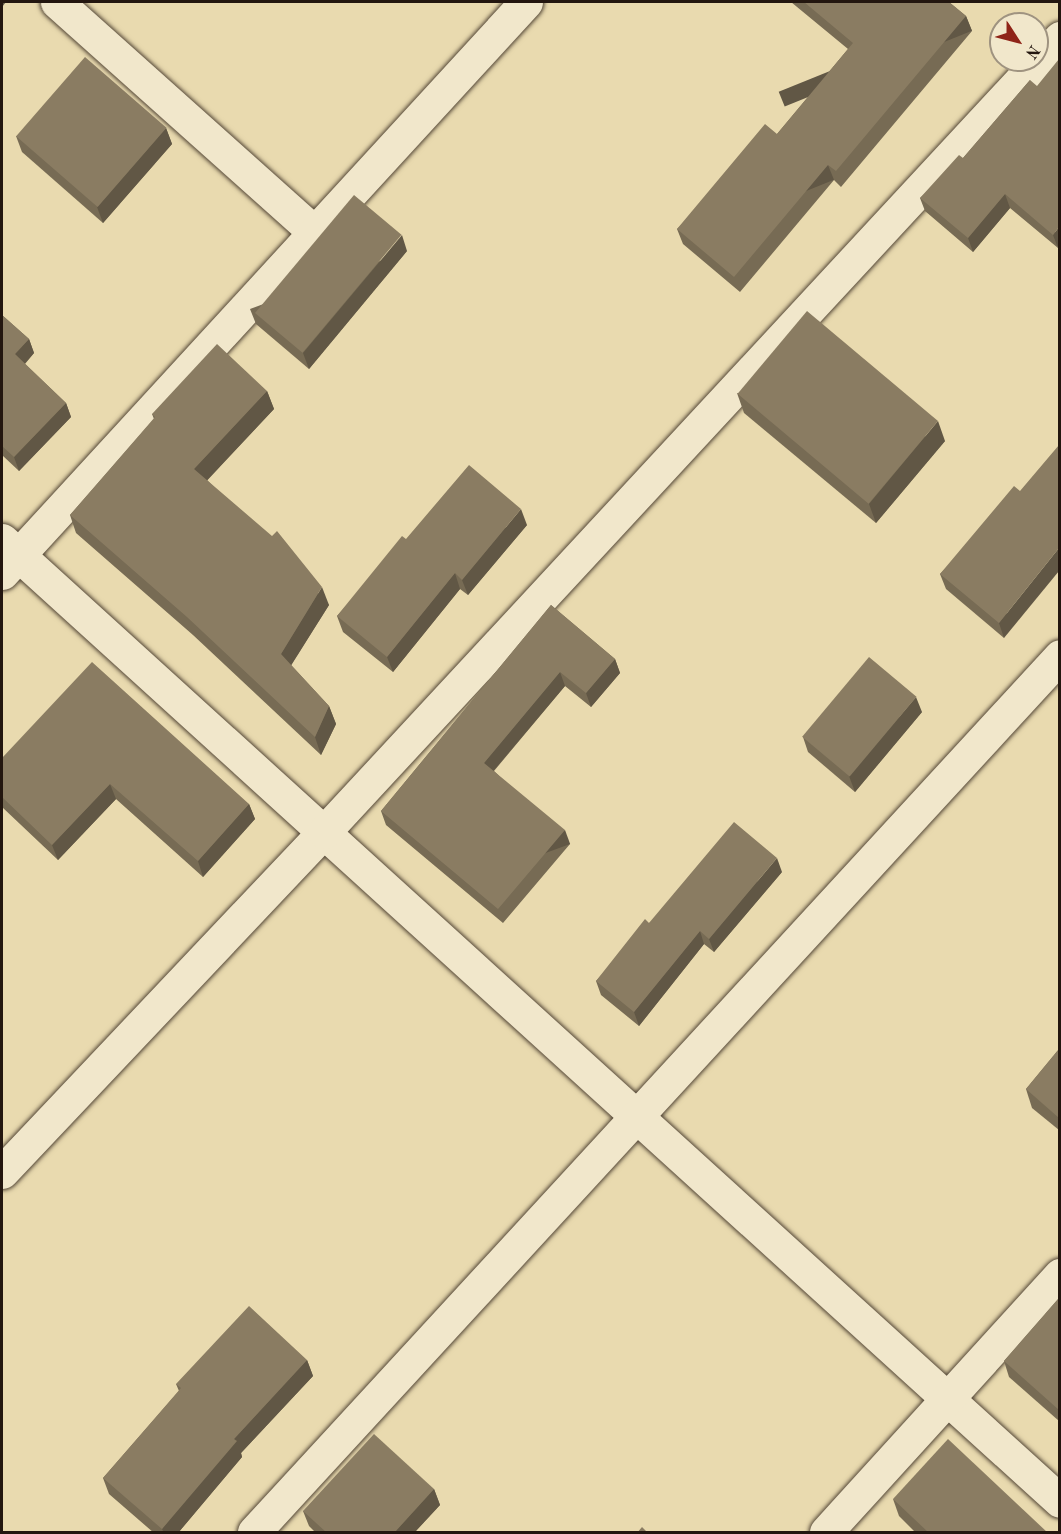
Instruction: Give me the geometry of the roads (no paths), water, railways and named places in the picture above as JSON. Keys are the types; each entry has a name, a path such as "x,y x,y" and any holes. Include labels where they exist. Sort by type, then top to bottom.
{"street":[{"path":"57,2 314,232"},
{"path":"526,2 314,232 7,556 324,832 1059,1501"},
{"path":"2,1172 324,832 1059,38"},
{"path":"255,1533 635,1115 1059,656"},
{"path":"826,1533 1059,1275"}]}
